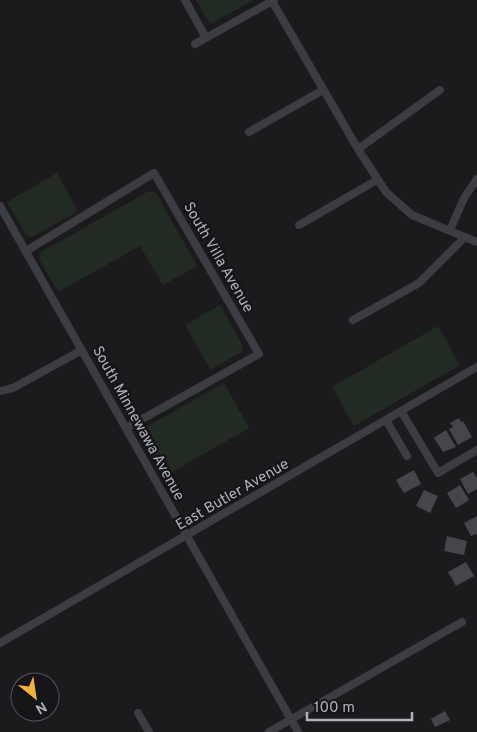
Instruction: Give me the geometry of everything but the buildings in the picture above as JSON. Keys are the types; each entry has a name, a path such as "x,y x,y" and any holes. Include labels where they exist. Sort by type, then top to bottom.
{"street":[{"path":"185,0 206,38"},
{"path":"195,44 273,0 323,90 377,180 391,199 412,215 477,242"},
{"path":"249,132 323,90"},
{"path":"358,149 440,90"},
{"name":"South Villa Avenue","path":"26,252 154,173 259,354 126,428"},
{"path":"450,230 464,198 477,179"},
{"path":"299,225 377,180"},
{"name":"South Minnewawa Avenue","path":"0,206 298,732"},
{"path":"354,320 419,283 465,236"},
{"path":"0,391 13,388 82,350"},
{"name":"East Butler Avenue","path":"0,643 477,367"},
{"path":"401,411 438,473 477,450"},
{"path":"386,420 407,456"},
{"path":"269,732 462,622"},
{"path":"138,713 149,732"}],"shaded area":[{"path":"196,0 253,0 212,23 209,22"},
{"path":"57,173 78,211 32,237 26,235 7,202"},
{"path":"149,191 156,193 197,266 163,285 140,246 58,292 39,259 41,252"},
{"path":"220,305 243,346 241,352 211,370 185,325"},
{"path":"438,326 460,365 354,426 332,387"},
{"path":"224,383 249,428 163,477 140,436 142,429"}]}
